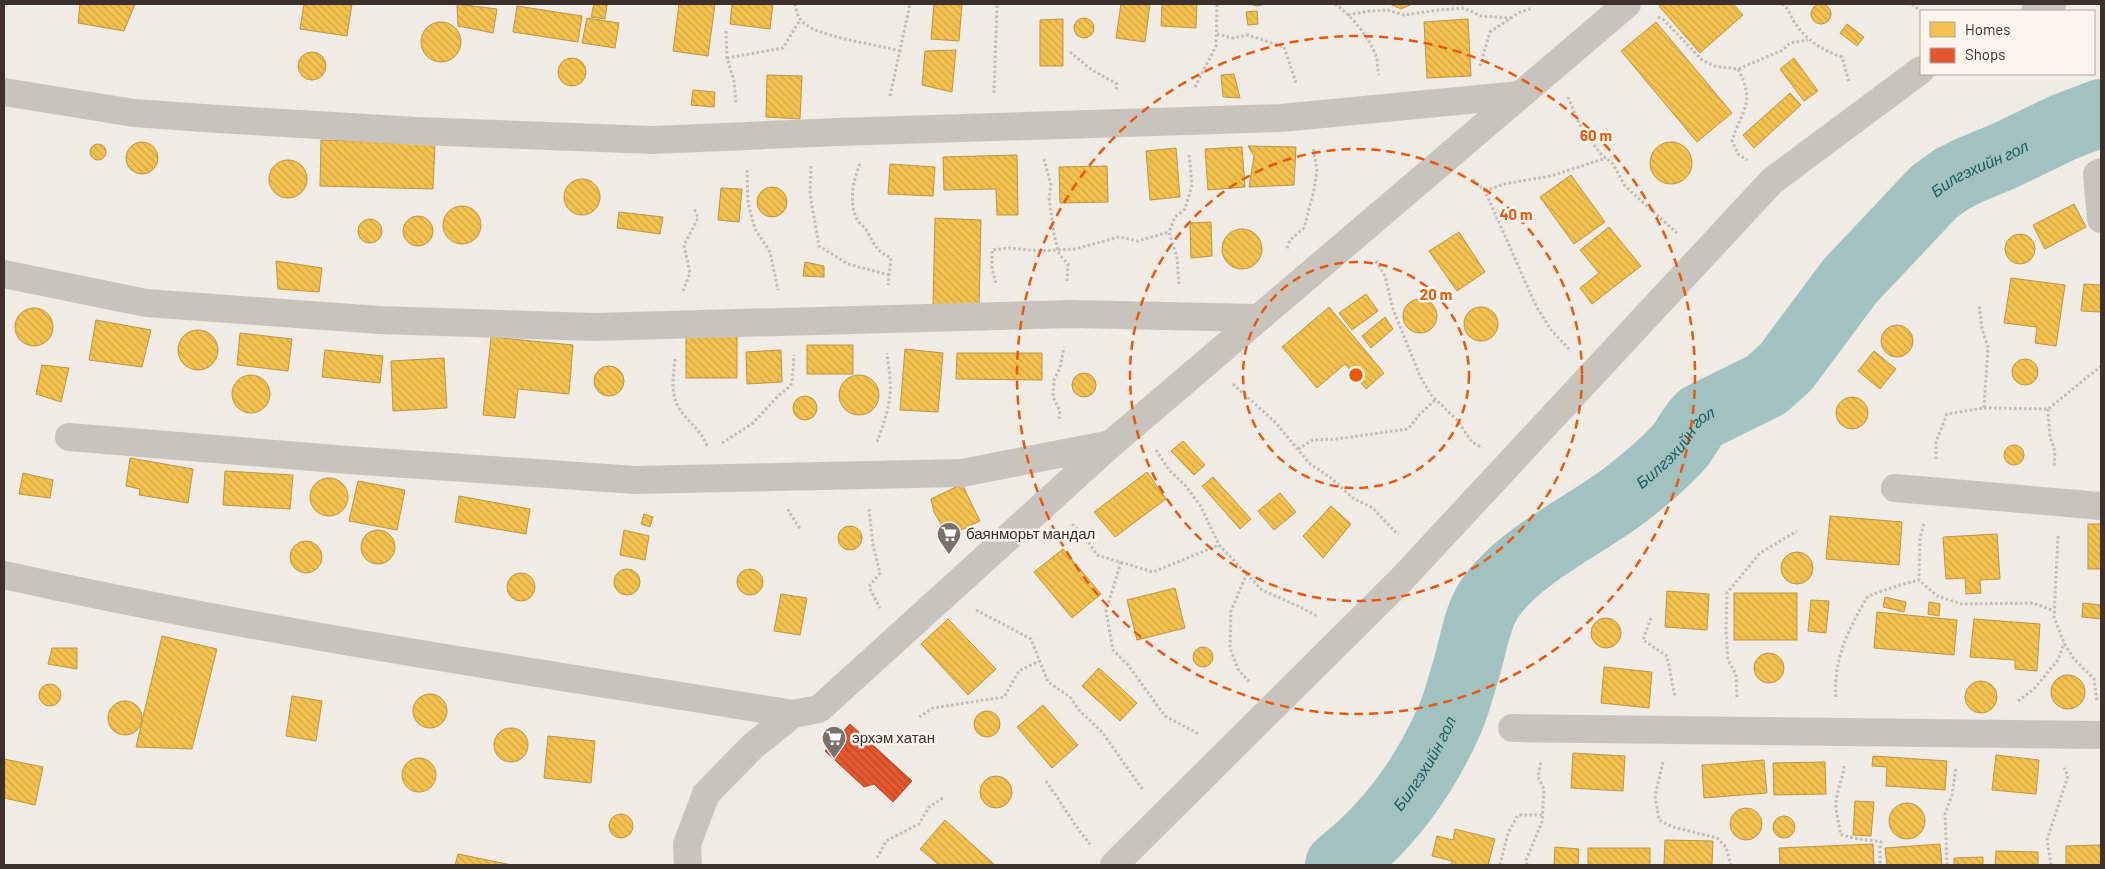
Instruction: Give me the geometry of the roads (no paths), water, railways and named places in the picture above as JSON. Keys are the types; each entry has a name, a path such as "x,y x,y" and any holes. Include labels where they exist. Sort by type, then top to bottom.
{"street":[{"path":"4,575 103,597 310,636 793,714 819,709 1111,444 1627,4"},
{"path":"2037,10 2052,4"},
{"path":"1114,865 1429,549 1772,182 1920,71"},
{"path":"4,92 134,113 417,132 653,140 1280,118 1520,95"},
{"path":"2101,172 2097,174 2101,219"},
{"path":"4,274 146,303 379,320 594,327 1071,314 1258,318"},
{"path":"69,437 348,460 635,480 962,473 1111,444"},
{"path":"1895,488 2101,506"},
{"path":"688,865 686,844 706,794 753,746 793,714"},
{"path":"1512,728 2101,735"}],"waterway":[{"name":"Билгэхийн гол","path":"1339,865 1374,834 1389,817 1404,799 1429,761 1450,719 1485,607 1490,598 1518,568 1553,542 1608,507 1646,478 1679,447 1694,424 1701,417 1766,385 1786,367 1850,281 1934,192 1952,179 1970,170 2064,127 2101,113"}],"place":[{"name":"баянморьт мандал","path":"949,555"},
{"name":"эрхэм хатан","path":"834,759"}]}
